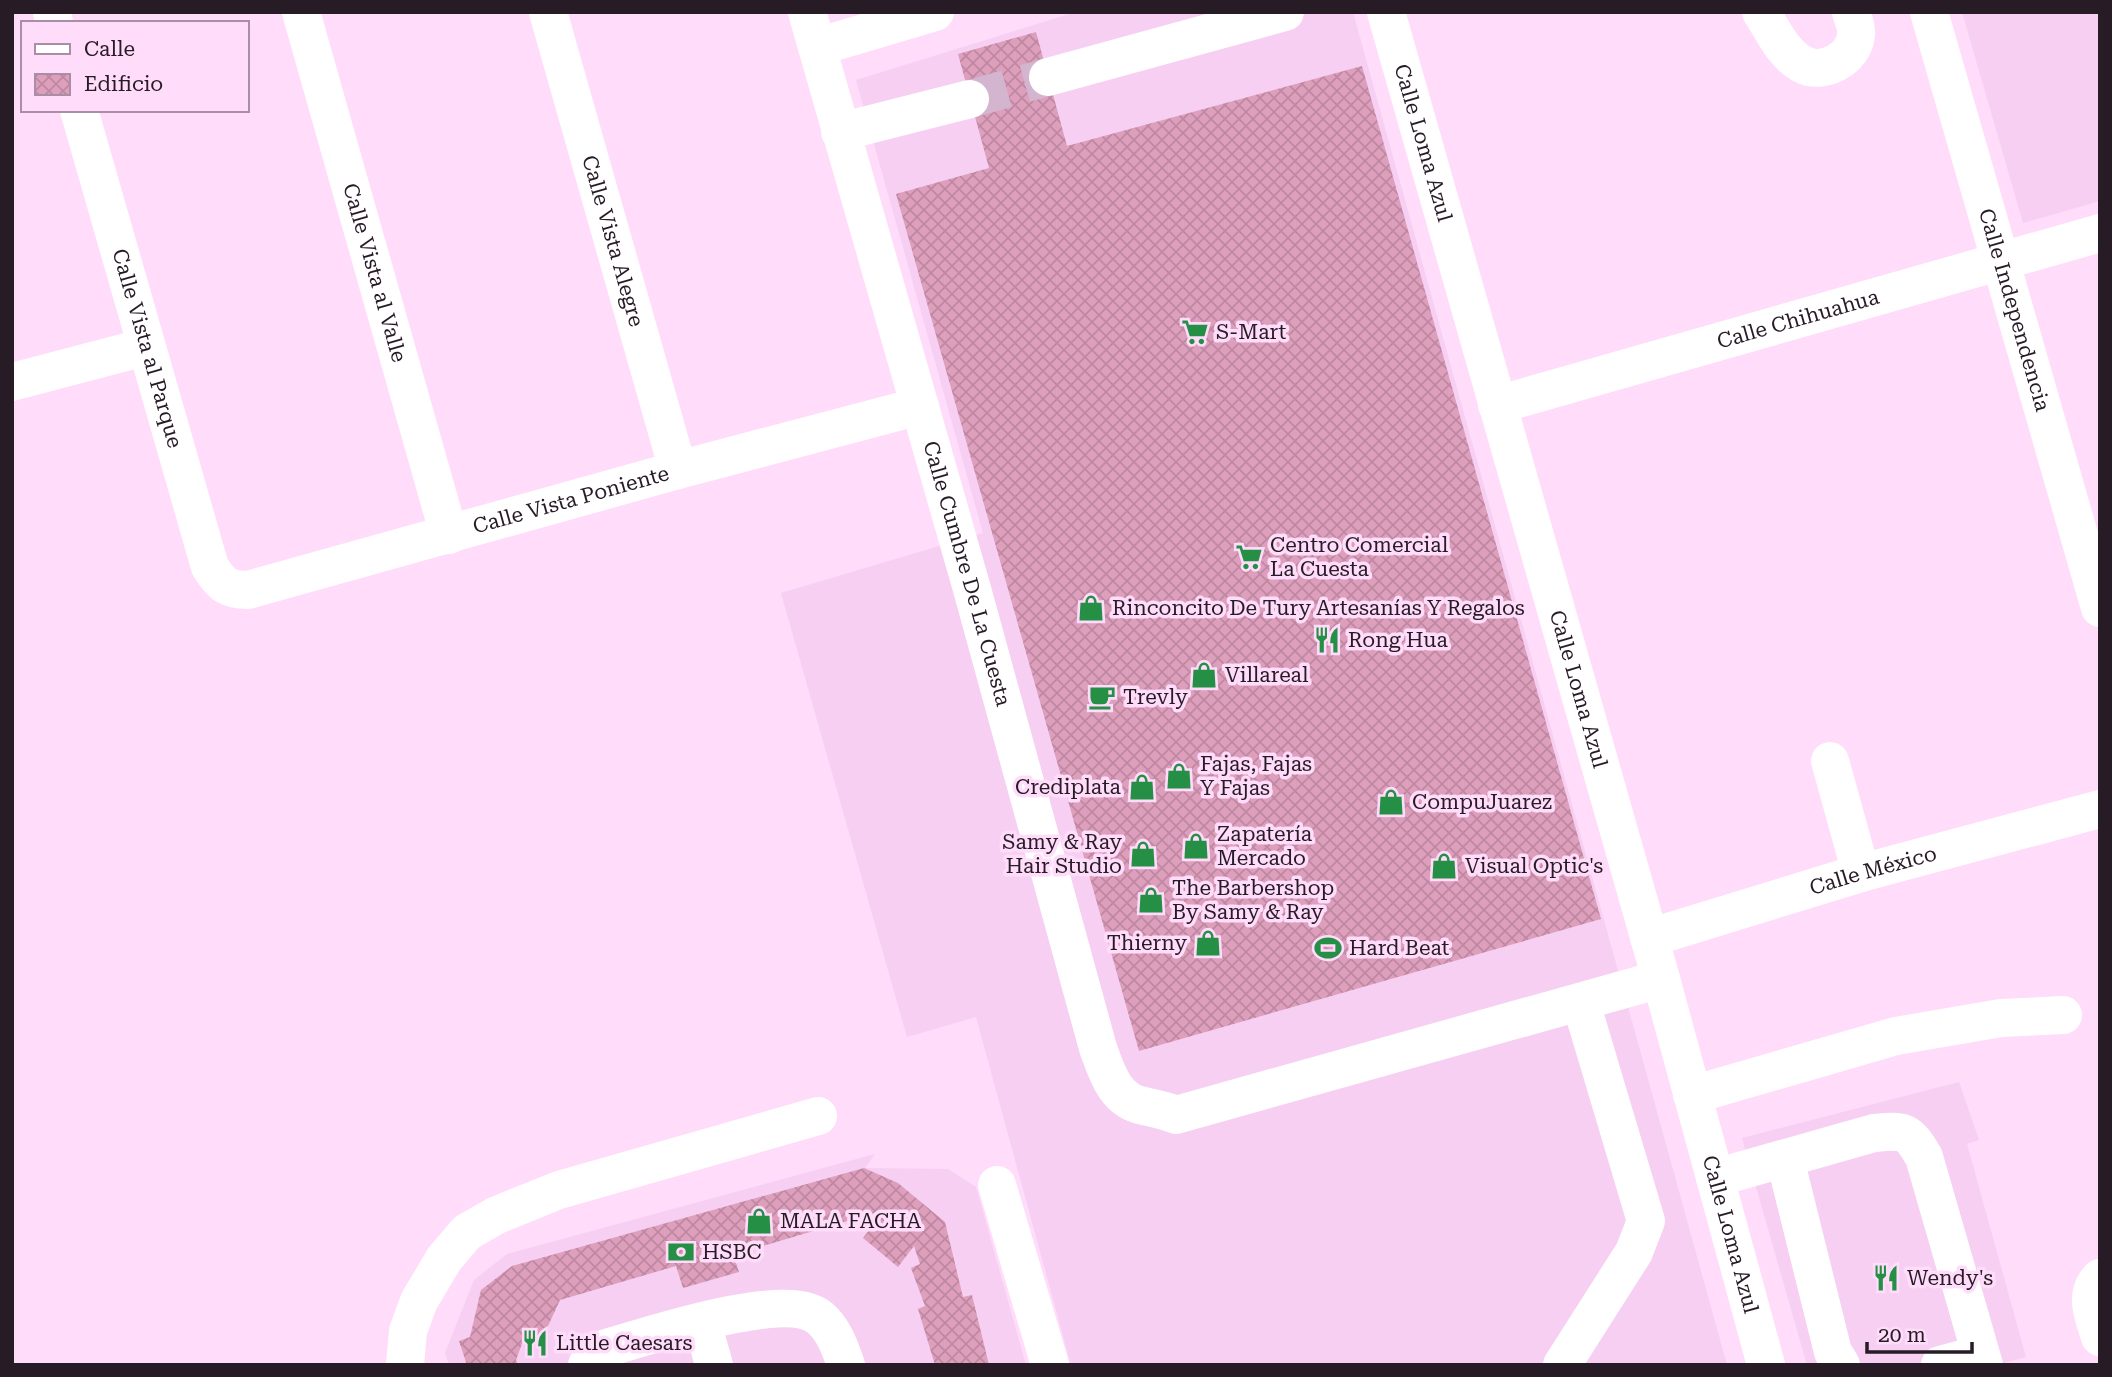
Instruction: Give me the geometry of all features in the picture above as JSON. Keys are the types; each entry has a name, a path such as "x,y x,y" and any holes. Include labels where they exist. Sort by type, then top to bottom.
{"street":[{"name":"Calle Vista al Valle","path":"302,12 449,535"},
{"name":"Calle Vista Alegre","path":"548,12 678,470"},
{"path":"812,30 935,12"},
{"path":"1048,77 1286,12"},
{"name":"Calle Loma Azul","path":"1387,12 1661,979 1766,1365"},
{"path":"1761,12 1791,56 1805,66 1817,68 1832,65 1845,57 1852,48 1856,33 1851,12"},
{"name":"Calle Independencia","path":"1929,12 2100,608"},
{"name":"Calle Cumbre De La Cuesta","path":"812,30 920,406 1098,1048 1108,1077 1123,1097 1142,1106 1160,1108 1176,1115 1581,1003"},
{"path":"840,132 970,99"},
{"name":"Calle Vista al Parque","path":"80,112 210,567 221,584"},
{"name":"Calle Chihuahua","path":"1497,405 2100,233"},
{"path":"12,382 145,347"},
{"name":"Calle Vista Poniente","path":"221,584 232,590 248,590 678,470 920,406"},
{"path":"1830,761 1861,873"},
{"name":"Calle México","path":"1649,938 1861,873 2100,809"},
{"path":"1562,1365 1634,1252 1646,1221 1581,1003 1661,979"},
{"path":"1692,1096 1896,1036 2001,1018 2063,1015"},
{"path":"405,1365 408,1331 419,1301 444,1259 467,1232 497,1215 559,1190 818,1116"},
{"path":"1715,1178 1874,1133 1897,1131 1912,1136 1924,1157 1982,1359 1940,1365"},
{"path":"1785,1159 1833,1352 1841,1365"},
{"path":"997,1185 1050,1365"},
{"path":"2100,1278 2093,1284 2091,1302 2100,1337"},
{"path":"587,1365 590,1358 603,1349 733,1313 777,1309 799,1310 819,1316 835,1336 846,1365"},
{"path":"702,1322 714,1365"}],"shaded area":[{"path":"1076,12 1353,12 1727,1365 1071,1365 976,1017 907,1037 781,593 983,533 856,80"},
{"path":"1962,12 2100,12 2100,201 2023,223"},
{"path":"1959,1082 1979,1140 1967,1144 2026,1357 1996,1365 1807,1365 1742,1138"},
{"path":"875,1154 865,1168 948,1169 976,1187 1026,1365 449,1365 445,1353 474,1280 507,1254"}],"building":[{"name":"Centro Comercial La Cuesta","path":"1036,32 1067,146 1362,66 1601,919 1139,1051 896,194 989,168 958,54"},
{"path":"864,1168 898,1183 945,1222 963,1297 972,1295 989,1365 935,1365 918,1309 925,1306 911,1268 920,1264 914,1246 898,1267 863,1238 876,1221 874,1213 733,1255 739,1272 683,1288 676,1266 560,1300 542,1339 523,1341 516,1360 518,1365 467,1365 459,1341 470,1337 481,1290 512,1266"}],"tunnel":[{"path":"970,99 1048,77"}],"place":[{"name":"S-Mart","path":"1195,332"},
{"name":"Centro Comercial La Cuesta","path":"1249,557"},
{"name":"Rinconcito De Tury Artesanías Y Regalos","path":"1091,608"},
{"name":"Rong Hua","path":"1327,640"},
{"name":"Villareal","path":"1204,675"},
{"name":"Trevly","path":"1102,697"},
{"name":"Fajas, Fajas Y Fajas","path":"1179,776"},
{"name":"Crediplata","path":"1142,787"},
{"name":"CompuJuarez","path":"1391,802"},
{"name":"Zapatería Mercado","path":"1196,846"},
{"name":"Samy & Ray Hair Studio","path":"1143,854"},
{"name":"Visual Optic's","path":"1444,866"},
{"name":"The Barbershop By Samy & Ray","path":"1151,900"},
{"name":"Thierny","path":"1208,943"},
{"name":"Hard Beat","path":"1328,948"},
{"name":"MALA FACHA","path":"759,1221"},
{"name":"HSBC","path":"681,1252"},
{"name":"Wendy's","path":"1886,1278"},
{"name":"Little Caesars","path":"535,1343"}]}
